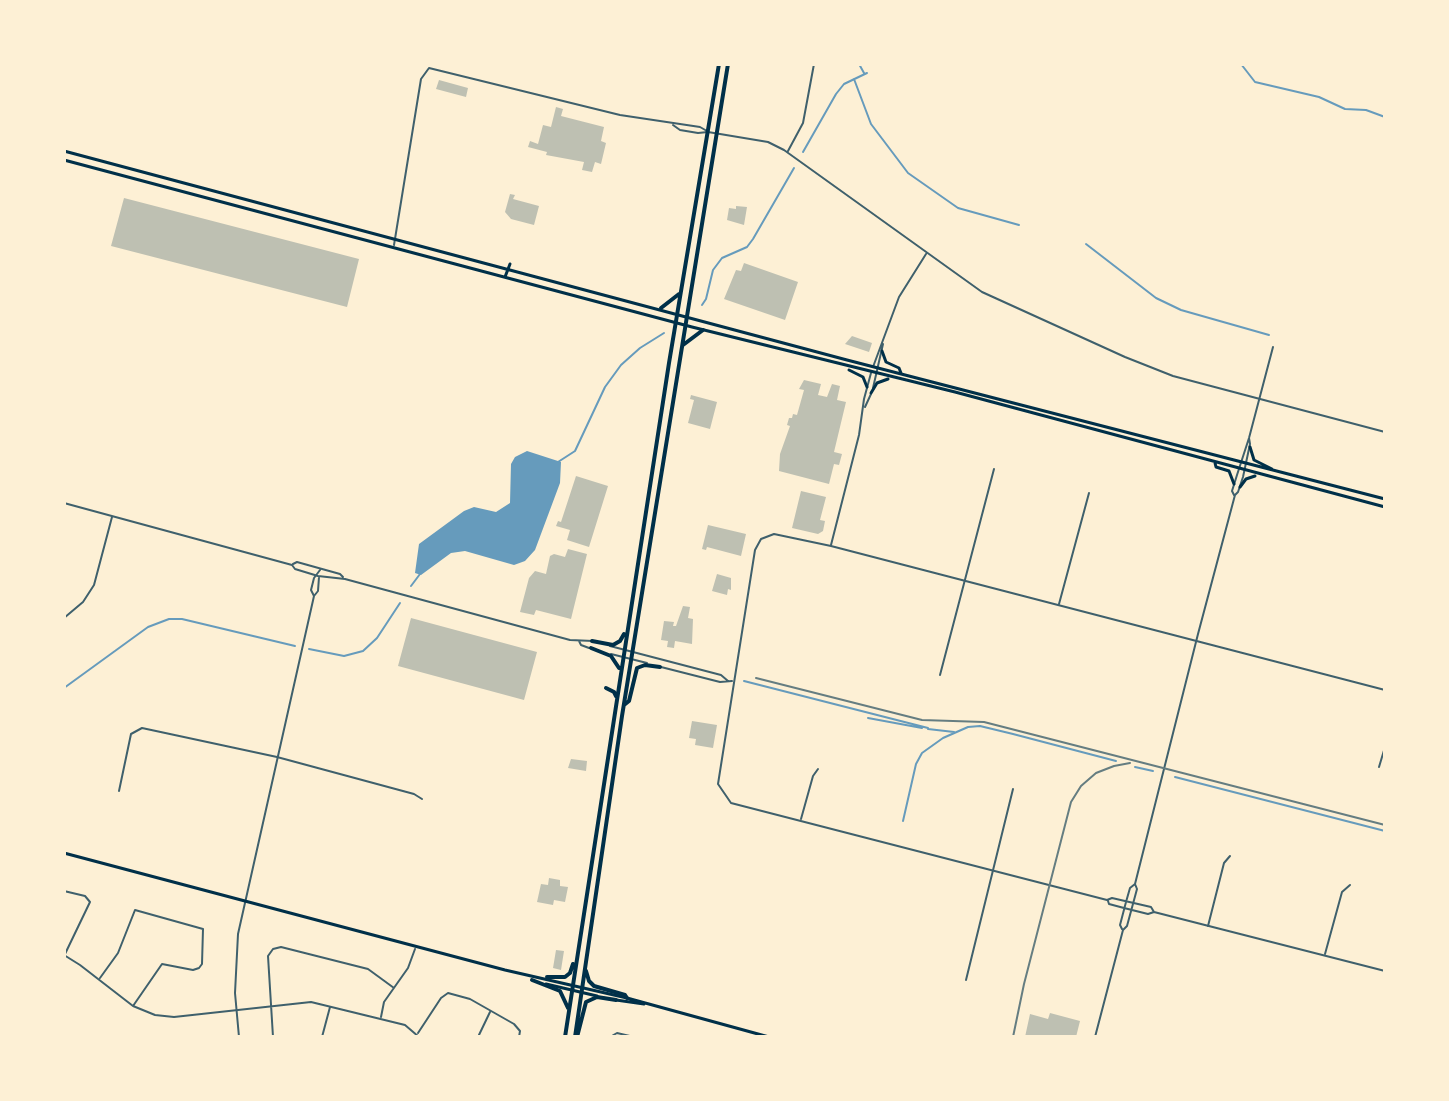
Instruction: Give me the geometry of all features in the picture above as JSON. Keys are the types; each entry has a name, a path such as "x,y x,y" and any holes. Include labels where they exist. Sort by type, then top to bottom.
{"main road":[{"path":"565,1037 675,323 719,64"},
{"path":"576,1037 632,652 728,64"},
{"path":"64,151 1385,499"},
{"path":"64,160 675,323 955,392 1385,507"},
{"path":"699,186 704,190 704,204"},
{"path":"505,277 509,266"},
{"path":"661,308 680,293"},
{"path":"681,347 703,330"},
{"path":"882,351 886,362 899,368 901,373"},
{"path":"847,367 863,377 867,387"},
{"path":"871,393 880,381 895,379"},
{"path":"1250,447 1254,460 1272,469"},
{"path":"1215,463 1216,467 1229,471 1234,484"},
{"path":"1240,487 1251,476 1266,477"},
{"path":"592,641 611,645 618,643 623,638 629,617"},
{"path":"591,648 609,654 616,661 619,685"},
{"path":"624,705 629,701 637,668 645,665 660,667"},
{"path":"616,700 614,692 606,688 619,685"},
{"path":"64,853 522,974 562,979 572,968 575,949 578,948"},
{"path":"587,956 587,975 592,985 627,998"},
{"path":"522,974 557,989 564,996 568,1007 567,1021"},
{"path":"547,977 616,1000"},
{"path":"532,980 572,987"},
{"path":"582,990 627,998 769,1037"},
{"path":"576,1037 586,1002 597,997 644,1004"}],"street":[{"path":"787,152 803,123 814,64"},
{"path":"394,247 421,79 429,68 436,67 620,115 673,125 680,130 768,142 787,152 982,292 1165,374 1385,432"},
{"path":"831,546 882,342 899,297 927,253"},
{"path":"876,367 882,342"},
{"path":"1095,1037 1123,930 1132,910 1137,889 1135,884 1196,642 1235,495 1240,487 1249,438 1273,347"},
{"path":"865,408 867,387 874,374"},
{"path":"1235,495 1234,484 1250,447 1249,438"},
{"path":"940,675 994,469"},
{"path":"1059,606 1089,493"},
{"path":"64,503 292,565 295,569 318,576 345,579 579,641 592,641 721,675 728,681"},
{"path":"64,618 83,602 94,585 112,516"},
{"path":"1154,912 1151,907 1112,898 1107,900 731,803 720,790 719,776 757,545 766,536 774,534 831,546 1385,690"},
{"path":"292,565 297,562 340,574 345,579"},
{"path":"239,1037 236,951 277,757 314,596 318,591 320,569"},
{"path":"579,641 581,645 660,667 720,682 733,682"},
{"path":"119,791 131,734 139,728 277,757 414,794 422,799"},
{"path":"1379,767 1385,747"},
{"path":"801,820 813,776 818,769"},
{"path":"966,980 1013,789"},
{"path":"1208,926 1224,863 1230,856"},
{"path":"1123,930 1120,925 1124,908 1130,888 1135,884"},
{"path":"1324,956 1342,892 1350,885"},
{"path":"64,891 85,896 90,902 64,955 133,1006 155,1015 174,1017 311,1002 405,1025 418,1036 444,994 470,999 514,1024 520,1031 519,1037"},
{"path":"1107,900 1109,904 1124,908 1148,914 1154,912 1385,971"},
{"path":"99,979 118,953 135,910 203,929 202,964 199,968 193,970 162,964 133,1006"},
{"path":"381,1019 384,1002 408,968 415,946"},
{"path":"273,1037 268,956 273,949 281,947 368,969 394,988"},
{"path":"322,1037 330,1006"},
{"path":"478,1037 491,1011"},
{"path":"610,1037 617,1033 634,1037"}],"water":[{"path":"527,451 561,462 560,483 535,550 525,561 514,565 465,551 451,553 421,575 415,573 419,544 464,511 474,507 496,512 510,503 511,464 515,457"}],"building":[{"path":"439,80 468,88 466,97 436,89"},
{"path":"556,107 563,109 561,116 604,127 601,141 606,143 601,164 595,162 592,172 582,170 584,162 546,155 547,152 528,147 530,141 538,144 543,125 551,127"},
{"path":"510,194 515,195 513,199 539,206 534,225 511,219 505,212"},
{"path":"124,198 359,259 347,307 111,246"},
{"path":"736,206 747,207 744,225 727,220 729,208 736,209"},
{"path":"744,263 798,282 785,320 724,299 736,270 741,271"},
{"path":"852,336 872,343 869,352 845,344"},
{"path":"804,380 821,384 818,395 827,397 832,384 840,386 837,400 846,402 834,452 842,454 839,465 834,464 829,484 779,471 780,454 790,426 787,425 793,414 797,415 804,390 799,389"},
{"path":"691,395 717,402 710,429 688,423 694,400 690,399"},
{"path":"576,476 608,486 589,547 567,540 570,530 556,526 558,521 561,522"},
{"path":"801,491 826,497 820,520 825,521 823,531 818,534 792,528"},
{"path":"708,525 746,534 741,556 707,547 706,550 702,549"},
{"path":"568,549 587,554 571,619 536,610 534,615 520,612 529,578 535,571 546,574 550,556 565,557"},
{"path":"717,574 731,578 731,590 728,589 727,595 712,591"},
{"path":"683,606 690,607 688,618 693,619 692,644 675,641 674,648 667,647 668,641 661,640 664,621 674,622 673,626 676,626"},
{"path":"411,618 537,652 524,700 398,666"},
{"path":"692,721 717,725 713,748 695,745 696,739 689,738"},
{"path":"571,759 587,761 586,771 568,768"},
{"path":"549,878 560,880 560,886 568,887 565,902 554,900 553,905 537,902 541,884 548,885"},
{"path":"556,950 564,951 561,970 553,968"},
{"path":"1050,1013 1080,1021 1076,1037 1025,1037 1030,1014 1048,1019"}],"waterway":[{"path":"859,64 864,73"},
{"path":"1241,64 1255,82 1319,97 1345,109 1366,110 1385,117"},
{"path":"803,152 844,84 867,73"},
{"path":"854,79 871,124 908,173 958,208 1019,225"},
{"path":"702,305 713,270 722,258 747,247 794,168"},
{"path":"1086,244 1156,298 1181,310 1269,335"},
{"path":"558,462 575,451 605,387 621,365 664,333"},
{"path":"411,586 420,574"},
{"path":"309,649 344,656 363,651 377,638 400,603"},
{"path":"64,688 148,627 169,619 182,619 295,646"},
{"path":"744,681 928,728"},
{"path":"868,718 922,728"},
{"path":"903,821 916,764 922,753 943,738 968,727 980,726 1116,761"},
{"path":"928,729 954,732"},
{"path":"1135,767 1153,771"},
{"path":"1175,777 1385,831"}],"railway":[{"path":"756,678 922,720 984,722 1385,825"},
{"path":"1013,1037 1071,802 1081,786 1096,773 1130,763"}]}
